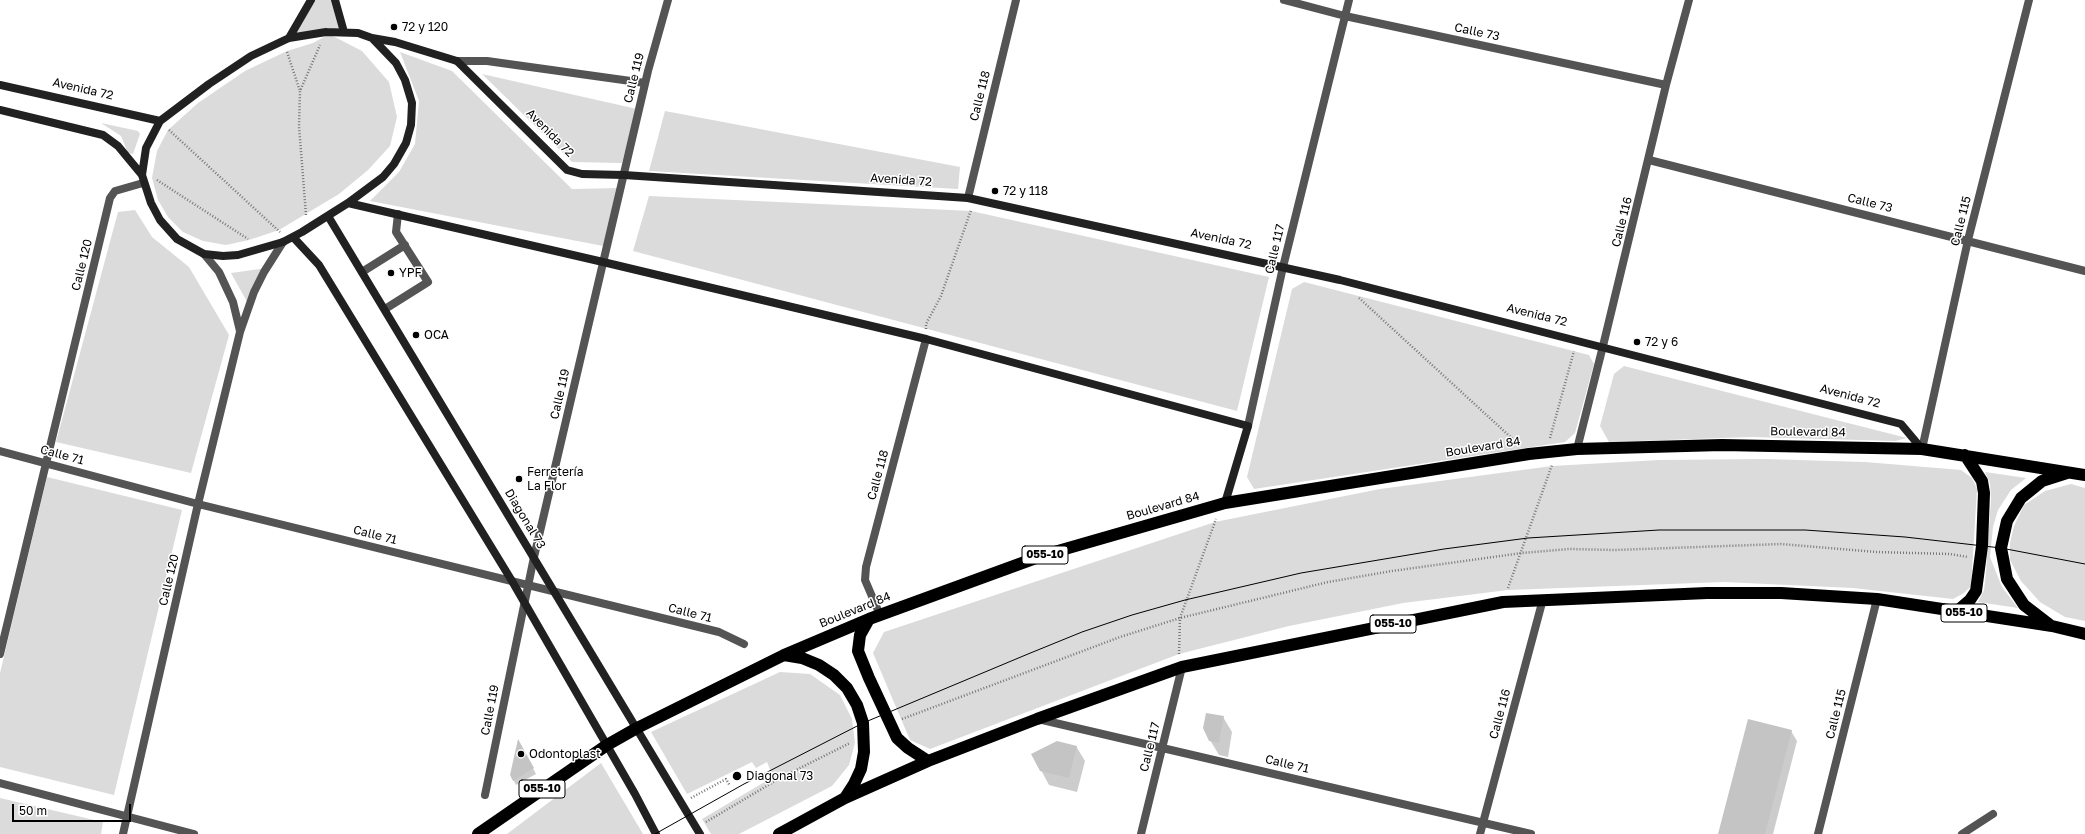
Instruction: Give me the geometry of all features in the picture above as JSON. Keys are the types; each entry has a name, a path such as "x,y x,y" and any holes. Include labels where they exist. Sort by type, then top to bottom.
{"highway":[{"name":"Boulevard 84","path":"478,834 607,745 637,728 784,655 874,617 1044,555 1225,503 1551,451 1722,445 1922,448"},
{"name":"055-10","path":"1922,448 2085,475"},
{"path":"1956,612 1970,600 1976,591 1982,552 1984,493 1982,480 1965,455"},
{"path":"2052,626 2024,605 2011,586 2007,579 2001,548 2007,522 2021,498 2042,481 2068,472"},
{"name":"055-10","path":"779,834 845,798 928,761 1182,666 1503,602 1543,599 1707,593 1781,593 1877,600 2052,626 2085,634"},
{"path":"874,617 860,635 858,651 897,738 908,748 928,761"},
{"path":"784,655 802,658 819,665 834,675 847,688 857,705 863,723 864,752 861,769 845,798"}],"street":[{"path":"289,38 311,0"},
{"path":"335,0 344,32"},
{"name":"Calle 119","path":"485,795 534,557 645,83 668,0"},
{"name":"Calle 118","path":"968,198 1016,0"},
{"name":"Calle 73","path":"1284,0 1345,16 1666,85"},
{"name":"Calle 117","path":"1225,503 1248,426 1283,266 1349,0"},
{"name":"Calle 116","path":"1577,449 1604,346 1666,85 1689,0"},
{"name":"Calle 115","path":"1922,448 1968,240 2028,0"},
{"name":"Avenida 72","path":"0,85 160,121 209,84 251,56 289,38 326,32 358,33 372,38 395,42 457,61 568,170 582,174 624,175 968,198 1283,266 1604,346 1901,424 1922,448"},
{"path":"0,110 103,135 118,146 142,179 160,220 178,239 204,254 223,256 238,255 283,242 302,232 348,204 383,177 394,164 406,143 411,125 412,103 405,80 396,62 372,38"},
{"path":"457,61 487,61 645,83"},
{"path":"142,179 146,148 160,121"},
{"name":"Calle 73","path":"1649,160 2085,271"},
{"name":"Calle 120","path":"0,654 110,198 116,191 142,179"},
{"path":"348,204 398,214 926,339 1248,426"},
{"path":"385,309 428,282 396,232 398,214"},
{"name":"Diagonal 73","path":"328,216 700,834"},
{"path":"293,237 319,265 512,581 607,745 656,834"},
{"name":"Calle 120","path":"123,834 198,504 240,332 254,292 264,272 283,242"},
{"path":"362,272 405,245"},
{"name":"Calle 120","path":"204,254 219,272 233,302 240,332"},
{"name":"Calle 118","path":"874,617 865,580 866,567 926,339"},
{"name":"Calle 71","path":"0,451 198,504 719,632 744,644"},
{"name":"Calle 116","path":"1480,834 1543,599"},
{"name":"Calle 115","path":"1818,834 1877,600"},
{"name":"Calle 117","path":"1141,834 1182,666"},
{"name":"Calle 71","path":"1037,719 1531,834"},
{"path":"0,783 194,834"},
{"path":"1962,834 1993,814"}],"path":[{"path":"300,91 326,32"},
{"path":"289,38 287,51 300,91 299,126 307,214 302,232"},
{"path":"160,121 279,230 283,242"},
{"path":"142,179 152,178 249,240 256,240"},
{"path":"926,339 926,324 941,296 971,211 968,198"},
{"path":"1357,296 1529,454"},
{"path":"1503,602 1552,466 1550,438 1577,339"},
{"path":"1182,666 1179,654 1180,618 1205,547 1225,503"},
{"path":"682,803 726,779 730,786"}],"shaded area":[{"path":"312,0 334,0 343,30 291,37"},
{"path":"329,34 362,51 389,82 397,117 390,146 368,170 339,194 279,230 249,240 226,245 203,241 183,232 168,217 158,200 152,178 157,151 168,130 198,103 245,71 287,51 313,43"},
{"path":"400,52 452,71 572,189 620,188 603,246 370,201 399,172 415,144 419,101"},
{"path":"482,74 637,109 622,163 572,162"},
{"path":"665,111 960,167 958,189 649,171"},
{"path":"101,123 138,131 140,134 133,154 128,153 121,136"},
{"path":"649,196 971,211 1269,277 1237,411 633,251"},
{"path":"135,210 152,237 189,267 229,335 191,473 56,442 118,212"},
{"path":"267,268 250,307 231,273"},
{"path":"1304,282 1589,355 1594,364 1575,433 1565,442 1254,489 1247,477 1292,289"},
{"path":"1624,366 1907,438 1895,441 1751,437 1609,442 1600,426 1614,374"},
{"path":"1765,459 1865,462 1961,470 1972,478 1977,489 1971,586 1964,593 1953,599 1853,588 1724,582 1508,590 1403,603 1289,626 1179,654 930,749 910,740 873,653 884,632 1215,522 1380,489 1552,466 1659,460"},
{"path":"1985,472 2026,478 2011,490 1998,510 1993,527 1990,557 2002,587 2018,608 1978,602 1984,590 1991,499 1990,483"},
{"path":"47,477 182,510 114,795 0,767 0,673"},
{"path":"2071,484 2085,488 2085,621 2065,617 2040,602 2021,581 2010,560 2010,543 2014,526 2024,505 2045,491"},
{"path":"780,672 810,674 840,695 852,719 855,743 849,765 832,786 739,834 711,834 702,819 773,777 767,762 756,768 752,762 687,794 651,732"},
{"path":"601,763 643,834 507,834"},
{"path":"0,798 103,822 101,834 0,834"}],"building":[{"path":"1206,713 1224,716 1219,743 1209,741 1203,728"},
{"path":"1748,719 1792,730 1765,834 1718,834"},
{"name":"Odontoplast","path":"518,739 534,768 513,781 510,775"},
{"path":"1057,741 1077,746 1069,778 1040,771 1031,754"}],"tram line":[{"path":"655,834 744,784 863,723 1082,632 1132,615 1185,600 1301,573 1444,549 1528,538 1659,530 1805,530 1905,537 2001,548 2085,564"}],"place":[{"name":"72 y 120","path":"394,27"},
{"name":"72 y 118","path":"995,191"},
{"name":"YPF","path":"391,273"},
{"name":"OCA","path":"416,335"},
{"name":"72 y 6","path":"1637,342"},
{"name":"Ferretería La Flor","path":"519,479"},
{"name":"Odontoplast","path":"521,754"},
{"name":"Diagonal 73","path":"737,776"}]}
